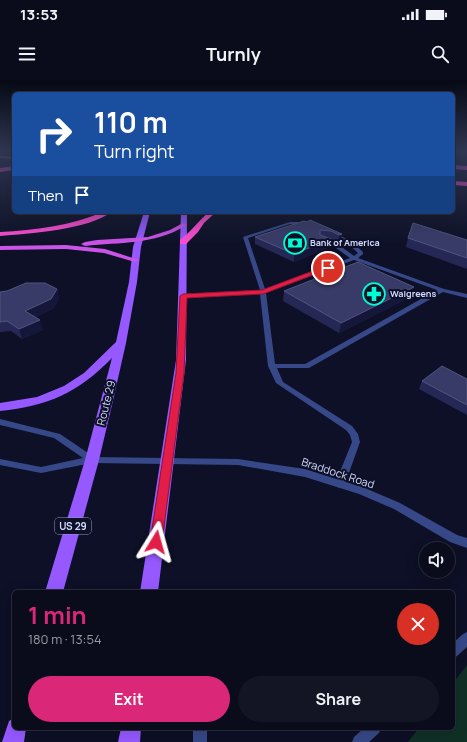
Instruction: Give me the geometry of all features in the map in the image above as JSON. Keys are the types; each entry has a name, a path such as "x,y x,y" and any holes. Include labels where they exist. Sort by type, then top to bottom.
{"highway":[{"path":"455,183 467,184"},
{"path":"460,191 467,190"},
{"path":"0,234 33,232 61,227 85,221 103,214"},
{"path":"183,242 196,232 201,222 211,214"},
{"path":"66,247 92,243 139,240 171,232 183,225"},
{"path":"0,248 66,247 105,251 135,260"}],"main road":[{"name":"Route 29","path":"55,590 92,460 121,343 133,282 135,260 146,214"},
{"path":"150,590 181,360 184,214"},
{"path":"0,407 49,397 75,385 96,368 121,343"},
{"path":"13,742 16,730"},
{"path":"129,742 131,730"}],"street":[{"path":"292,223 304,228 292,223 245,237 263,292 272,366 280,383 349,428 354,434 356,442 340,484"},
{"path":"183,296 263,292 354,258 361,253 349,242 326,237 354,258 442,290 467,296"},
{"path":"272,366 306,366 442,290"},
{"path":"0,422 57,436 92,460"},
{"name":"Braddock Road","path":"0,462 41,470 92,460 238,462 305,473 340,484 397,506 454,539 467,543"},
{"path":"455,650 467,638"},
{"path":"200,730 200,742"},
{"path":"359,742 372,730"}],"green space":[{"path":"467,665 467,742 408,742 417,730 455,730 455,680"}],"building":[{"path":"310,220 342,234 339,235 331,231 320,230 320,235 331,239 294,254 255,237 304,221 307,222"},
{"path":"413,223 467,240 467,258 408,238"},
{"name":"Walgreens","path":"358,262 414,287 341,323 284,291"},
{"path":"26,283 45,283 57,289 51,299 25,311 40,320 19,329 7,321 0,322 0,292 7,291"},
{"path":"442,366 467,379 467,405 422,381"}],"place":[{"name":"Bank of America","path":"295,243"},
{"name":"Walgreens","path":"374,294"}],"route":[{"path":"156,542 180,373 183,296 263,292 328,268"}]}
